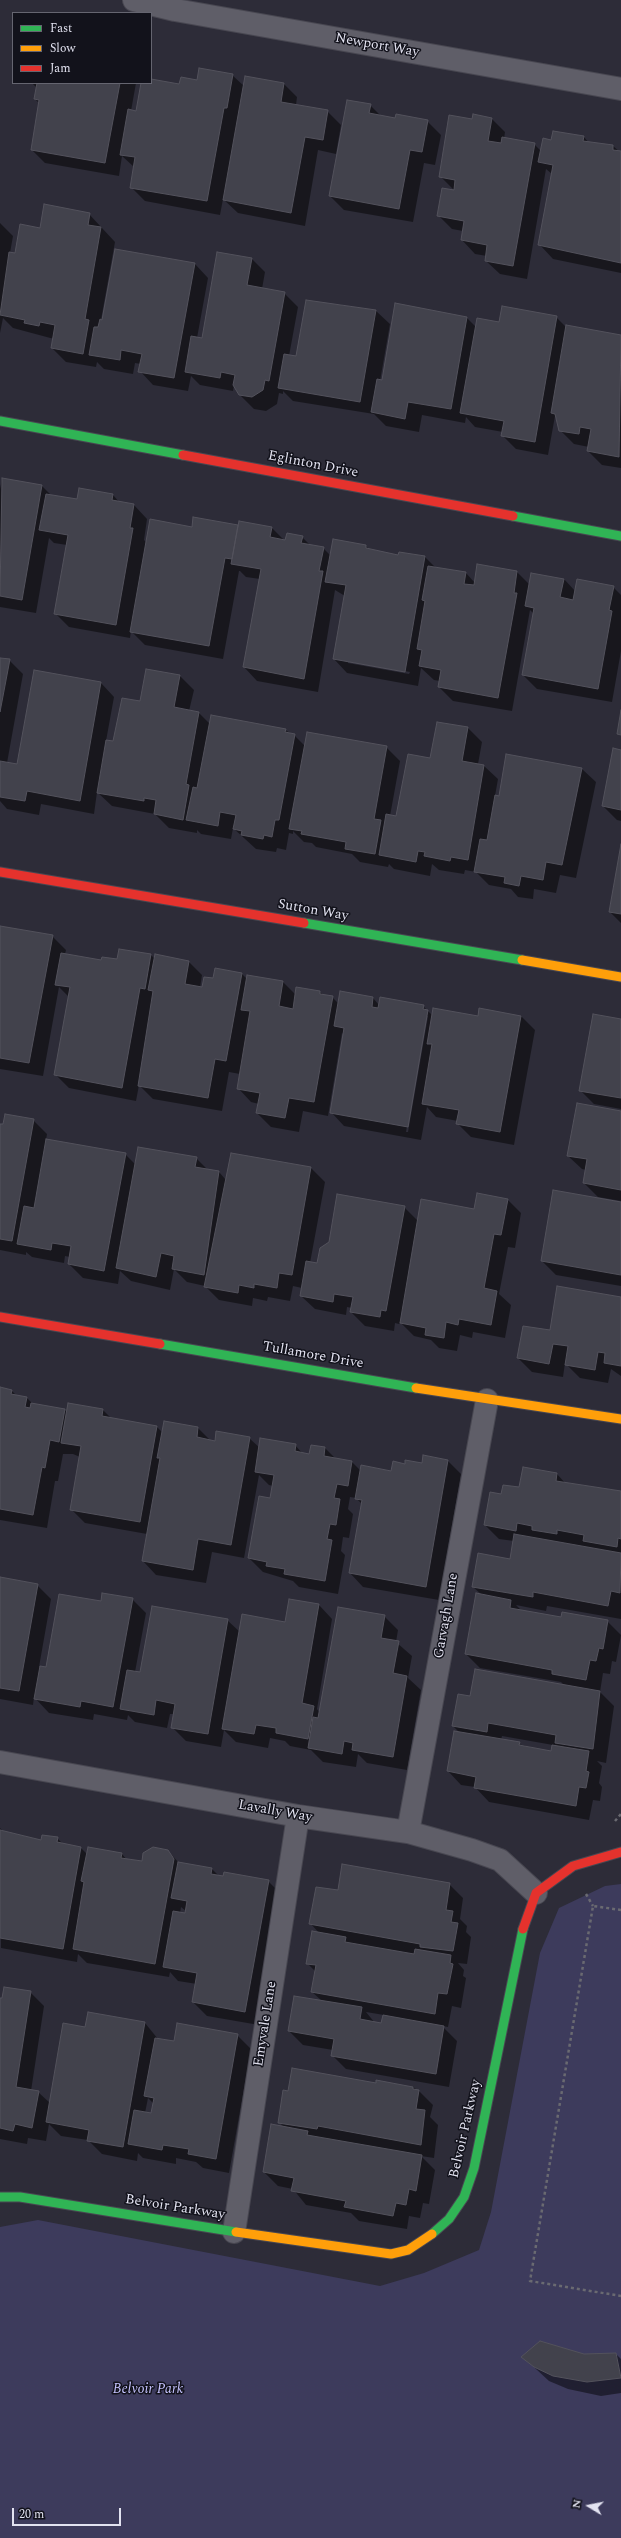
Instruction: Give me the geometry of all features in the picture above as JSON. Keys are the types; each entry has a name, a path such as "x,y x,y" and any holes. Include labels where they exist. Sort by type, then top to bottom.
{"street":[{"name":"Newport Way","path":"134,0 175,10 621,89"},
{"name":"Eglinton Drive","path":"0,421 621,536"},
{"name":"Sutton Way","path":"0,872 621,977"},
{"name":"Tullamore Drive","path":"0,1317 487,1400 621,1419"},
{"name":"Garvagh Lane","path":"408,1832 487,1400"},
{"name":"Lavally Way","path":"0,1762 298,1816 408,1832 472,1850 500,1860 536,1893"},
{"name":"Emyvale Lane","path":"234,2232 298,1816"},
{"path":"536,1893 573,1866 621,1852"},
{"name":"Belvoir Parkway","path":"0,2197 20,2197 234,2232 391,2254 425,2242 449,2219 464,2197 474,2168 524,1923 536,1893"}],"path":[{"path":"621,1910 593,1906 530,2281 621,2296"}],"green space":[{"name":"Belvoir Park","path":"621,1884 621,2538 0,2538 0,2227 38,2220 380,2286 424,2273 479,2250 491,2212 540,1953 559,1908 605,1886"}],"building":[{"path":"199,68 233,74 227,108 224,108 207,201 130,188 135,157 120,155 128,109 136,111 141,84 152,84 152,79 179,84 181,77 197,80"},
{"path":"245,76 284,83 281,102 328,110 323,140 305,137 291,213 223,200"},
{"path":"37,84 120,84 105,163 31,150 39,100 34,99"},
{"path":"347,100 371,104 369,113 395,118 396,114 428,120 422,152 410,150 399,209 329,196"},
{"path":"473,114 492,118 488,141 501,143 502,137 535,143 513,266 485,261 487,245 461,240 464,221 437,216 442,188 454,190 455,180 439,177 449,115 472,119"},
{"path":"553,131 584,136 583,141 613,145 613,150 621,151 621,263 538,245 553,165 538,162 543,138 551,140"},
{"path":"44,204 90,213 88,225 101,227 85,319 89,320 83,354 51,348 55,325 40,322 39,326 24,323 25,320 0,315 9,252 15,253 20,224 40,228"},
{"path":"115,249 195,263 174,378 138,372 142,354 121,350 120,360 89,355 94,327 98,327 100,319 102,320"},
{"path":"217,252 252,258 247,285 285,292 269,381 265,380 263,390 252,397 239,395 233,385 235,375 221,372 220,378 185,372 191,336 202,338"},
{"path":"306,300 376,310 360,402 278,388 284,354 296,356"},
{"path":"395,303 467,317 451,409 408,402 405,419 371,412 377,379 382,380"},
{"path":"502,306 557,316 535,442 501,436 504,421 460,413 477,318 499,322"},
{"path":"566,325 621,335 619,457 587,451 591,429 580,427 579,434 559,431 555,414 551,413"},
{"path":"2,478 42,485 22,600 0,596"},
{"path":"79,488 113,494 112,500 134,504 130,528 133,528 116,625 54,614 68,535 39,530 46,494 77,499"},
{"path":"193,517 238,525 232,559 225,558 209,646 130,632 150,519 192,527"},
{"path":"239,521 272,527 270,537 285,540 287,533 303,536 301,543 324,547 319,571 323,571 304,679 243,667 261,569 231,564"},
{"path":"333,539 366,545 366,548 398,555 399,552 425,556 405,672 333,659 346,585 325,582"},
{"path":"477,564 517,571 514,593 517,593 498,698 438,687 441,670 419,666 422,650 417,649 425,601 422,600 428,566 466,572 464,584 474,585"},
{"path":"531,573 564,579 560,597 573,600 577,579 614,586 609,610 612,611 598,689 522,675 534,608 525,606"},
{"path":"0,658 10,659 0,712"},
{"path":"146,669 180,675 174,707 199,712 186,784 189,785 183,820 154,814 156,800 144,798 144,801 97,793 106,740 113,741 122,698 140,701"},
{"path":"34,670 101,682 80,801 27,791 25,801 0,797 0,761 17,764"},
{"path":"621,710 621,735 617,734"},
{"path":"211,715 286,729 285,732 295,734 279,820 275,820 272,837 264,835 263,839 241,835 242,831 233,829 236,815 220,812 218,826 186,820 193,787 197,788"},
{"path":"437,722 468,727 462,761 484,765 468,860 451,857 450,861 424,856 425,852 418,851 416,862 379,855 386,814 396,816 408,754 430,758"},
{"path":"307,732 387,746 374,819 381,820 375,854 345,849 346,842 301,834 302,831 289,829"},
{"path":"613,748 621,750 621,810 602,806"},
{"path":"506,754 582,768 562,865 546,862 543,880 521,876 519,886 504,883 505,877 474,872 480,839 487,840 495,795 499,796"},
{"path":"621,844 621,914 609,912"},
{"path":"0,926 53,935 29,1063 0,1058"},
{"path":"119,949 151,954 145,989 140,988 122,1088 54,1075 70,987 55,985 61,953 101,960 102,957 117,959"},
{"path":"155,954 189,961 185,984 202,987 204,977 213,978 215,968 242,973 226,1061 215,1059 208,1098 138,1086 153,991 148,990"},
{"path":"247,975 283,981 279,1006 293,1009 296,987 320,991 320,994 333,996 314,1102 289,1098 285,1118 256,1113 260,1093 237,1089 250,1011 241,1010"},
{"path":"340,991 373,997 372,1007 378,1008 380,997 424,1005 423,1009 428,1010 408,1127 330,1113 344,1028 334,1026"},
{"path":"433,1008 478,1016 479,1008 521,1016 500,1132 456,1124 459,1110 422,1104 432,1044 427,1044"},
{"path":"593,1014 621,1019 621,1098 579,1091"},
{"path":"577,1103 621,1111 621,1190 583,1183 587,1159 567,1156"},
{"path":"5,1114 34,1119 12,1241 0,1239 0,1124 3,1124"},
{"path":"46,1139 126,1153 104,1271 68,1264 71,1246 52,1243 51,1250 17,1244 24,1206 34,1208"},
{"path":"138,1147 197,1157 195,1167 219,1171 204,1275 172,1269 174,1256 161,1253 156,1277 116,1268"},
{"path":"231,1153 311,1167 292,1275 279,1273 277,1288 254,1284 254,1288 239,1285 238,1293 204,1287"},
{"path":"553,1190 621,1202 621,1275 541,1261"},
{"path":"477,1193 508,1199 501,1235 494,1234 484,1288 497,1291 491,1325 459,1319 458,1325 446,1322 444,1338 425,1335 426,1328 400,1323 421,1199 474,1209"},
{"path":"337,1194 405,1206 386,1311 381,1310 380,1317 350,1312 353,1297 334,1294 333,1302 300,1296 306,1261 317,1263 320,1248 329,1242"},
{"path":"557,1286 621,1297 621,1366 604,1363 605,1353 598,1352 595,1370 565,1365 568,1346 553,1344 549,1364 517,1358 523,1326 550,1330"},
{"path":"0,1387 12,1390 11,1394 27,1397 25,1407 30,1408 31,1403 65,1409 59,1442 50,1440 45,1468 42,1467 33,1515 0,1509"},
{"path":"68,1403 103,1409 102,1416 157,1426 140,1522 70,1510 81,1446 61,1443"},
{"path":"164,1421 198,1427 197,1437 215,1441 216,1431 250,1437 231,1545 198,1539 193,1570 142,1561 160,1458 157,1458"},
{"path":"260,1438 296,1444 295,1451 309,1454 311,1445 325,1447 324,1456 352,1461 348,1486 337,1484 334,1498 340,1499 336,1525 330,1524 327,1539 332,1540 325,1581 284,1574 285,1569 266,1566 267,1562 248,1558 259,1496 270,1498 274,1475 255,1472"},
{"path":"423,1455 448,1460 426,1587 349,1573 362,1500 355,1499 361,1465 391,1471 393,1461 405,1464 405,1460 422,1463"},
{"path":"523,1467 557,1473 556,1481 621,1491 621,1539 618,1538 617,1547 583,1541 584,1535 557,1530 557,1534 532,1530 532,1526 517,1523 516,1531 484,1525 490,1492 501,1494 503,1485 519,1487"},
{"path":"514,1534 621,1553 620,1593 611,1591 608,1606 533,1592 533,1597 472,1587 478,1553 510,1559"},
{"path":"0,1577 38,1584 19,1691 0,1688"},
{"path":"102,1593 133,1598 113,1707 81,1701 80,1707 34,1699 40,1666 46,1667 59,1594 101,1601"},
{"path":"476,1593 511,1600 510,1608 561,1617 562,1612 608,1620 603,1649 599,1648 596,1661 590,1660 586,1680 552,1674 552,1670 465,1654"},
{"path":"289,1599 319,1604 302,1703 314,1706 308,1739 276,1733 276,1728 256,1725 254,1734 222,1729 242,1614 285,1622"},
{"path":"152,1606 228,1619 208,1734 171,1728 175,1704 156,1700 154,1715 120,1709 127,1670 140,1672"},
{"path":"338,1607 385,1615 381,1638 399,1641 393,1673 407,1676 393,1757 352,1750 353,1743 344,1741 342,1754 308,1748 313,1717 318,1718"},
{"path":"475,1669 600,1691 593,1749 555,1743 556,1735 488,1723 487,1732 452,1726 458,1694 470,1696"},
{"path":"454,1731 520,1742 519,1745 551,1751 552,1745 589,1751 586,1771 589,1772 586,1788 579,1787 576,1806 474,1788 476,1777 447,1771"},
{"path":"0,1830 41,1840 42,1835 58,1837 57,1842 81,1847 63,1949 0,1938"},
{"path":"88,1847 122,1853 121,1858 142,1861 143,1853 153,1847 168,1850 174,1859 155,1964 73,1949 84,1882 81,1881"},
{"path":"178,1862 212,1868 211,1874 223,1876 224,1872 269,1880 245,2012 192,2002 197,1973 163,1967 173,1911 185,1913 187,1901 171,1898"},
{"path":"342,1864 450,1883 446,1910 453,1911 451,1922 458,1923 453,1951 420,1947 420,1944 309,1924 316,1887 338,1890"},
{"path":"312,1931 346,1937 345,1942 414,1954 415,1949 451,1955 450,1963 453,1964 447,1994 438,1993 435,2014 311,1992 316,1965 306,1964"},
{"path":"4,1987 31,1991 16,2087 39,2091 32,2128 15,2124 13,2131 0,2128 0,1998 2,1998"},
{"path":"294,1996 362,2007 360,2019 381,2023 383,2015 444,2026 436,2074 331,2056 334,2039 288,2031"},
{"path":"88,2012 145,2022 123,2147 87,2141 89,2130 46,2122 63,2023 85,2027"},
{"path":"177,2023 238,2034 216,2159 188,2154 189,2149 163,2145 162,2150 128,2144 134,2110 151,2113 154,2098 144,2096 155,2038 174,2041"},
{"path":"292,2068 376,2083 376,2080 413,2087 413,2089 419,2090 416,2109 425,2110 421,2145 318,2126 317,2129 278,2123 283,2090 288,2091"},
{"path":"271,2124 308,2131 307,2135 422,2155 416,2191 409,2189 406,2205 396,2203 393,2216 344,2207 346,2201 291,2191 294,2178 263,2172"},
{"path":"540,2341 584,2354 616,2353 621,2378 587,2382 553,2376 534,2367 521,2357"}],"traffic: fast":[{"path":"0,421 183,455"},
{"path":"513,516 621,536"},
{"path":"304,923 522,960"},
{"path":"160,1344 416,1388"},
{"path":"432,2234 449,2219 464,2197 474,2168 523,1929"},
{"path":"0,2197 20,2197 236,2232"}],"traffic: slow":[{"path":"522,960 621,977"},
{"path":"416,1388 621,1419"},
{"path":"236,2232 391,2254 408,2250 432,2234"}],"traffic: jam":[{"path":"183,455 513,516"},
{"path":"0,872 304,923"},
{"path":"0,1317 160,1344"},
{"path":"523,1929 536,1893 573,1866 621,1852"}]}
